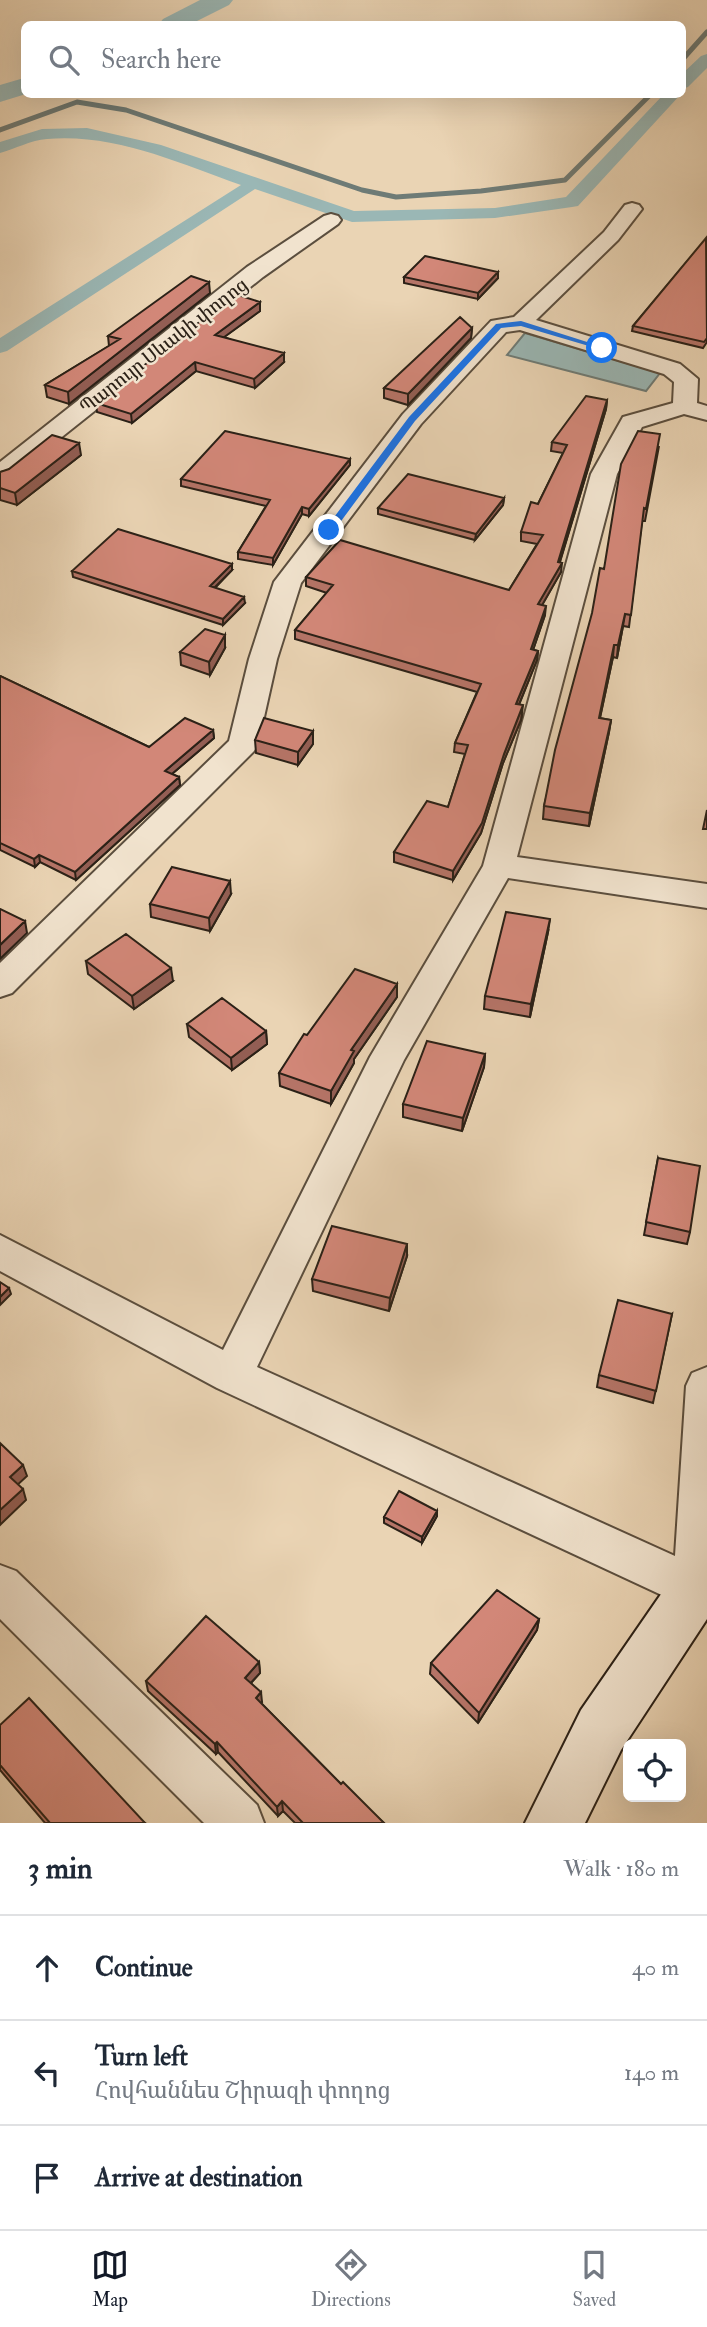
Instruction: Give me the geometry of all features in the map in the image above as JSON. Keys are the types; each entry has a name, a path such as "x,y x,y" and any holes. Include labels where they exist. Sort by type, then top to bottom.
{"main road":[{"path":"554,1823 601,1730 701,1589"}],"street":[{"path":"521,323 611,236 632,209"},
{"name":"Պարույր Սևակի փողոց","path":"0,474 255,272 331,220"},
{"path":"0,984 243,744 263,659 288,582 412,419 499,326 521,323 672,369 686,379 687,394 696,410 632,422 604,474 499,866 387,1057 232,1375"},
{"path":"499,866 707,896"},
{"path":"0,1252 232,1375 701,1589 707,1385"},
{"path":"0,1587 239,1823"}],"water":[{"path":"525,333 660,373 646,391 507,355"}],"building":[{"path":"706,238 707,338 704,342 633,326"},
{"path":"425,256 498,272 478,293 404,277"},
{"path":"191,276 209,282 68,392 45,385 120,339 108,336"},
{"path":"235,294 260,302 215,335 284,353 254,379 195,362 131,414 96,403"},
{"path":"460,317 472,328 408,394 384,388"},
{"path":"586,396 607,400 558,562 562,563 538,604 546,606 531,649 538,651 516,704 523,705 482,823 453,871 394,852 427,801 448,807 468,745 455,743 481,684 295,630 333,585 306,577 340,540 509,590 543,535 521,532 531,502 538,504 567,445 552,442"},
{"path":"225,431 350,459 309,509 302,507 273,558 238,552 270,500 181,479"},
{"path":"638,431 660,434 646,509 644,508 631,615 625,614 618,645 614,645 599,718 611,720 590,813 544,806 555,750 592,613 600,568 604,569 621,464"},
{"path":"52,435 79,443 15,493 0,488 0,472 9,469"},
{"path":"408,474 504,498 476,534 378,508"},
{"path":"118,529 232,564 210,586 244,597 223,619 72,571"},
{"path":"205,629 225,635 209,662 180,652"},
{"path":"0,676 149,747 185,718 213,730 165,771 179,777 75,872 39,855 34,859 0,843"},
{"path":"264,718 313,731 298,752 255,740"},
{"path":"172,867 230,881 209,918 150,904"},
{"path":"0,909 25,921 0,945"},
{"path":"506,912 550,919 531,1004 485,996"},
{"path":"126,934 171,968 132,996 86,961"},
{"path":"355,969 397,984 351,1050 354,1051 331,1091 279,1073 304,1034 307,1035"},
{"path":"222,998 266,1031 231,1058 187,1024"},
{"path":"427,1041 485,1054 463,1118 403,1104"},
{"path":"658,1158 700,1166 690,1232 646,1222"},
{"path":"332,1226 407,1244 390,1298 312,1279"},
{"path":"0,1282 9,1288 0,1297"},
{"path":"618,1300 672,1314 656,1391 599,1375"},
{"path":"0,1443 23,1465 10,1477 23,1489 0,1510"},
{"path":"399,1491 437,1511 422,1537 384,1517"},
{"path":"497,1590 539,1619 479,1713 431,1663"},
{"path":"206,1616 259,1662 245,1678 261,1692 256,1698 341,1784 343,1782 384,1823 303,1823 282,1801 277,1807 217,1742 215,1744 146,1681"},
{"path":"29,1698 145,1823 50,1823 0,1765 0,1725"}],"waterway":[{"path":"178,21 220,0"},
{"path":"686,56 707,32"},
{"path":"686,80 707,59"},
{"path":"0,94 21,87"},
{"path":"0,130 77,102 126,110 362,190 396,197 481,191 565,180 647,98"},
{"path":"0,148 42,134 87,133 155,149 352,217 495,213 572,202 669,98"},
{"path":"0,347 246,189"}],"route":[{"path":"329,530 412,419 499,326 521,323 602,348"}]}
